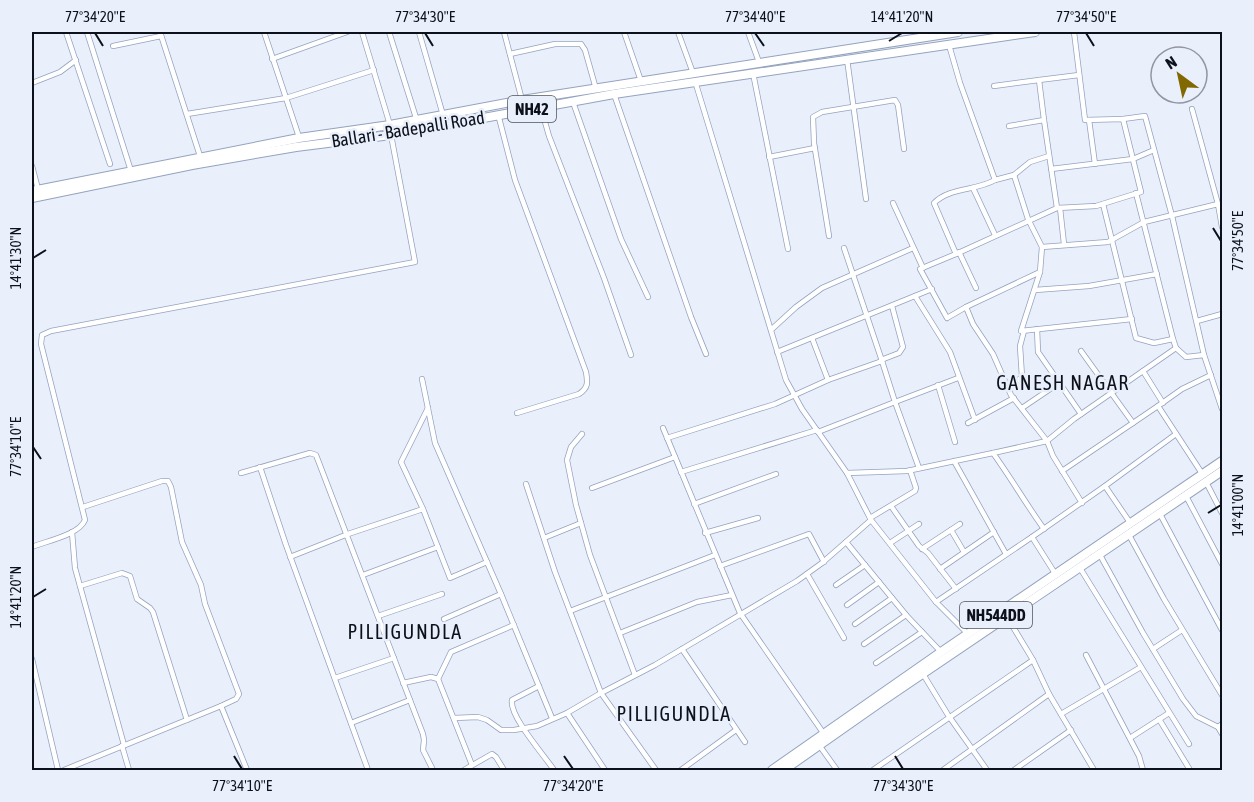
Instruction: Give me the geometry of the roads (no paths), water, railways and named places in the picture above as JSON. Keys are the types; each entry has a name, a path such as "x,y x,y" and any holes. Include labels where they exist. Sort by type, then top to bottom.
{"highway":[{"name":"Ballari - Badepalli Road","path":"32,198 226,159 390,130 541,108 694,78 759,62 958,32"},
{"name":"Ballari - Badepalli Road","path":"35,190 299,138 390,130 443,115 641,81 753,73 1035,32"},
{"name":"NH544DD","path":"784,771 923,674 1056,575 1160,514 1186,496 1222,461"},
{"name":"NH544DD","path":"772,771 940,652 1007,617 1100,555 1205,478 1222,474"}],"street":[{"path":"66,32 110,164"},
{"path":"87,32 131,171"},
{"path":"264,32 299,138"},
{"path":"272,59 347,32"},
{"path":"32,547 72,532 83,525 85,516 41,344 42,335 51,331 415,262 390,130 362,32"},
{"path":"389,32 417,121"},
{"path":"419,32 443,115"},
{"path":"504,32 522,100"},
{"path":"624,32 641,81"},
{"path":"678,32 786,380 802,409 847,473 871,519 936,602 970,637"},
{"path":"748,32 759,62"},
{"path":"896,32 900,41"},
{"path":"1074,32 1085,120 1145,116 1172,216 1204,355 1222,409"},
{"path":"113,46 160,34 200,156"},
{"path":"510,54 555,44 581,44 585,50 596,90"},
{"path":"949,44 960,83 995,180"},
{"path":"847,58 866,199"},
{"path":"32,82 60,72 76,60"},
{"path":"187,114 286,98 374,70"},
{"path":"753,73 788,249"},
{"path":"994,86 1079,75"},
{"path":"1039,80 1064,244"},
{"path":"614,94 706,354"},
{"path":"829,236 815,148 812,119 814,115 819,112 896,101 904,149"},
{"path":"573,102 621,239 648,297"},
{"path":"541,108 549,136 631,355"},
{"path":"1192,109 1222,227"},
{"path":"498,114 515,180 586,372 588,384 586,389 579,394 517,413"},
{"path":"1040,272 947,318 920,269 1028,219 1059,208 1096,206 1141,192 1123,119"},
{"path":"1009,126 1044,120"},
{"path":"1089,120 1095,164"},
{"path":"769,157 815,148"},
{"path":"1051,169 1133,159 1154,150"},
{"path":"976,288 934,203 941,197 1014,175 1030,162 1049,156"},
{"path":"32,166 35,190"},
{"path":"1014,175 1028,219 1042,246 1040,272 1021,331 1024,331"},
{"path":"973,188 995,235"},
{"path":"1136,193 1176,348 1186,357 1204,355"},
{"path":"893,203 923,268"},
{"path":"1104,204 1136,338 1154,343 1173,339"},
{"path":"1042,246 1112,240 1144,222 1218,204"},
{"path":"844,248 919,468"},
{"path":"772,329 822,288 914,248"},
{"path":"1035,290 1089,286 1157,274"},
{"path":"777,352 932,289"},
{"path":"915,296 950,352 975,420"},
{"path":"667,438 775,404 828,380 899,353 903,347 892,306"},
{"path":"966,307 973,324 993,354 1008,388 1047,441 1053,456 1082,502"},
{"path":"1197,321 1222,314"},
{"path":"1024,331 1132,319"},
{"path":"1036,329 1038,352 1081,414"},
{"path":"1008,388 1023,377 1020,346 1024,331"},
{"path":"812,338 828,380"},
{"path":"847,473 910,470 1047,441 1081,414 1176,348"},
{"path":"1081,351 1133,423"},
{"path":"1143,371 1176,434 1205,478 1222,513"},
{"path":"1062,471 1182,389 1211,375"},
{"path":"681,472 818,431 958,378"},
{"path":"422,379 435,443 552,718"},
{"path":"1022,408 1059,383"},
{"path":"938,386 955,442"},
{"path":"968,423 1014,398"},
{"path":"428,408 401,462 423,509 450,578 487,562"},
{"path":"663,428 705,533 741,614 824,734"},
{"path":"582,434 571,447 567,460 581,523 635,675"},
{"path":"936,602 1044,529 1176,434"},
{"path":"241,473 315,453 410,700 424,738 423,750 433,771"},
{"path":"993,453 1010,475 1026,504 1044,529"},
{"path":"592,488 675,457"},
{"path":"954,461 1006,554"},
{"path":"260,467 290,557 368,771"},
{"path":"454,718 478,717 487,720 501,730 524,729 567,713 682,649 824,562 871,519 916,490 910,470"},
{"path":"694,504 776,474"},
{"path":"64,771 221,706 236,699 239,691 205,604 201,585 182,542 168,481 83,507"},
{"path":"526,484 601,693 656,771"},
{"path":"1105,486 1132,530 1182,630 1222,695"},
{"path":"1186,496 1222,564"},
{"path":"891,506 922,549 928,553 956,589"},
{"path":"290,557 348,534 423,509"},
{"path":"1160,514 1222,630"},
{"path":"705,533 758,518"},
{"path":"544,538 581,523"},
{"path":"922,549 960,524"},
{"path":"890,543 919,525"},
{"path":"951,530 964,552"},
{"path":"72,532 74,563 129,771"},
{"path":"940,569 994,532"},
{"path":"720,566 809,534 824,562"},
{"path":"1032,537 1056,575"},
{"path":"846,542 906,615 940,652"},
{"path":"363,575 438,547"},
{"path":"570,610 715,555"},
{"path":"1100,555 1153,649 1196,716 1220,725 1222,734"},
{"path":"836,585 865,565"},
{"path":"1080,568 1189,744"},
{"path":"80,586 122,573 130,576 137,599 153,612 187,720"},
{"path":"807,574 844,638"},
{"path":"847,604 879,582"},
{"path":"378,616 442,594"},
{"path":"444,619 501,594"},
{"path":"620,633 697,602 732,595"},
{"path":"855,624 892,598"},
{"path":"864,644 906,615"},
{"path":"1007,617 1094,771"},
{"path":"472,765 438,679 451,652 514,625"},
{"path":"1153,649 1182,630"},
{"path":"876,663 922,632"},
{"path":"682,649 744,742"},
{"path":"1086,655 1139,756 1143,771"},
{"path":"335,678 394,658"},
{"path":"32,659 58,771"},
{"path":"873,771 1033,660"},
{"path":"1061,714 1141,667"},
{"path":"923,674 987,771"},
{"path":"403,683 431,677 438,679"},
{"path":"539,686 511,701 524,729 554,771"},
{"path":"943,771 1049,694"},
{"path":"351,723 410,700"},
{"path":"221,706 247,771"},
{"path":"567,713 605,771"},
{"path":"1130,738 1169,713"},
{"path":"1159,719 1190,771"},
{"path":"681,771 736,730"},
{"path":"1014,771 1071,730"},
{"path":"819,746 837,771"},
{"path":"464,771 492,754 504,771"}],"district":[{"name":"GANESH NAGAR","path":"1063,382"},
{"name":"PILLIGUNDLA","path":"405,631"},
{"name":"PILLIGUNDLA","path":"674,713"}]}
